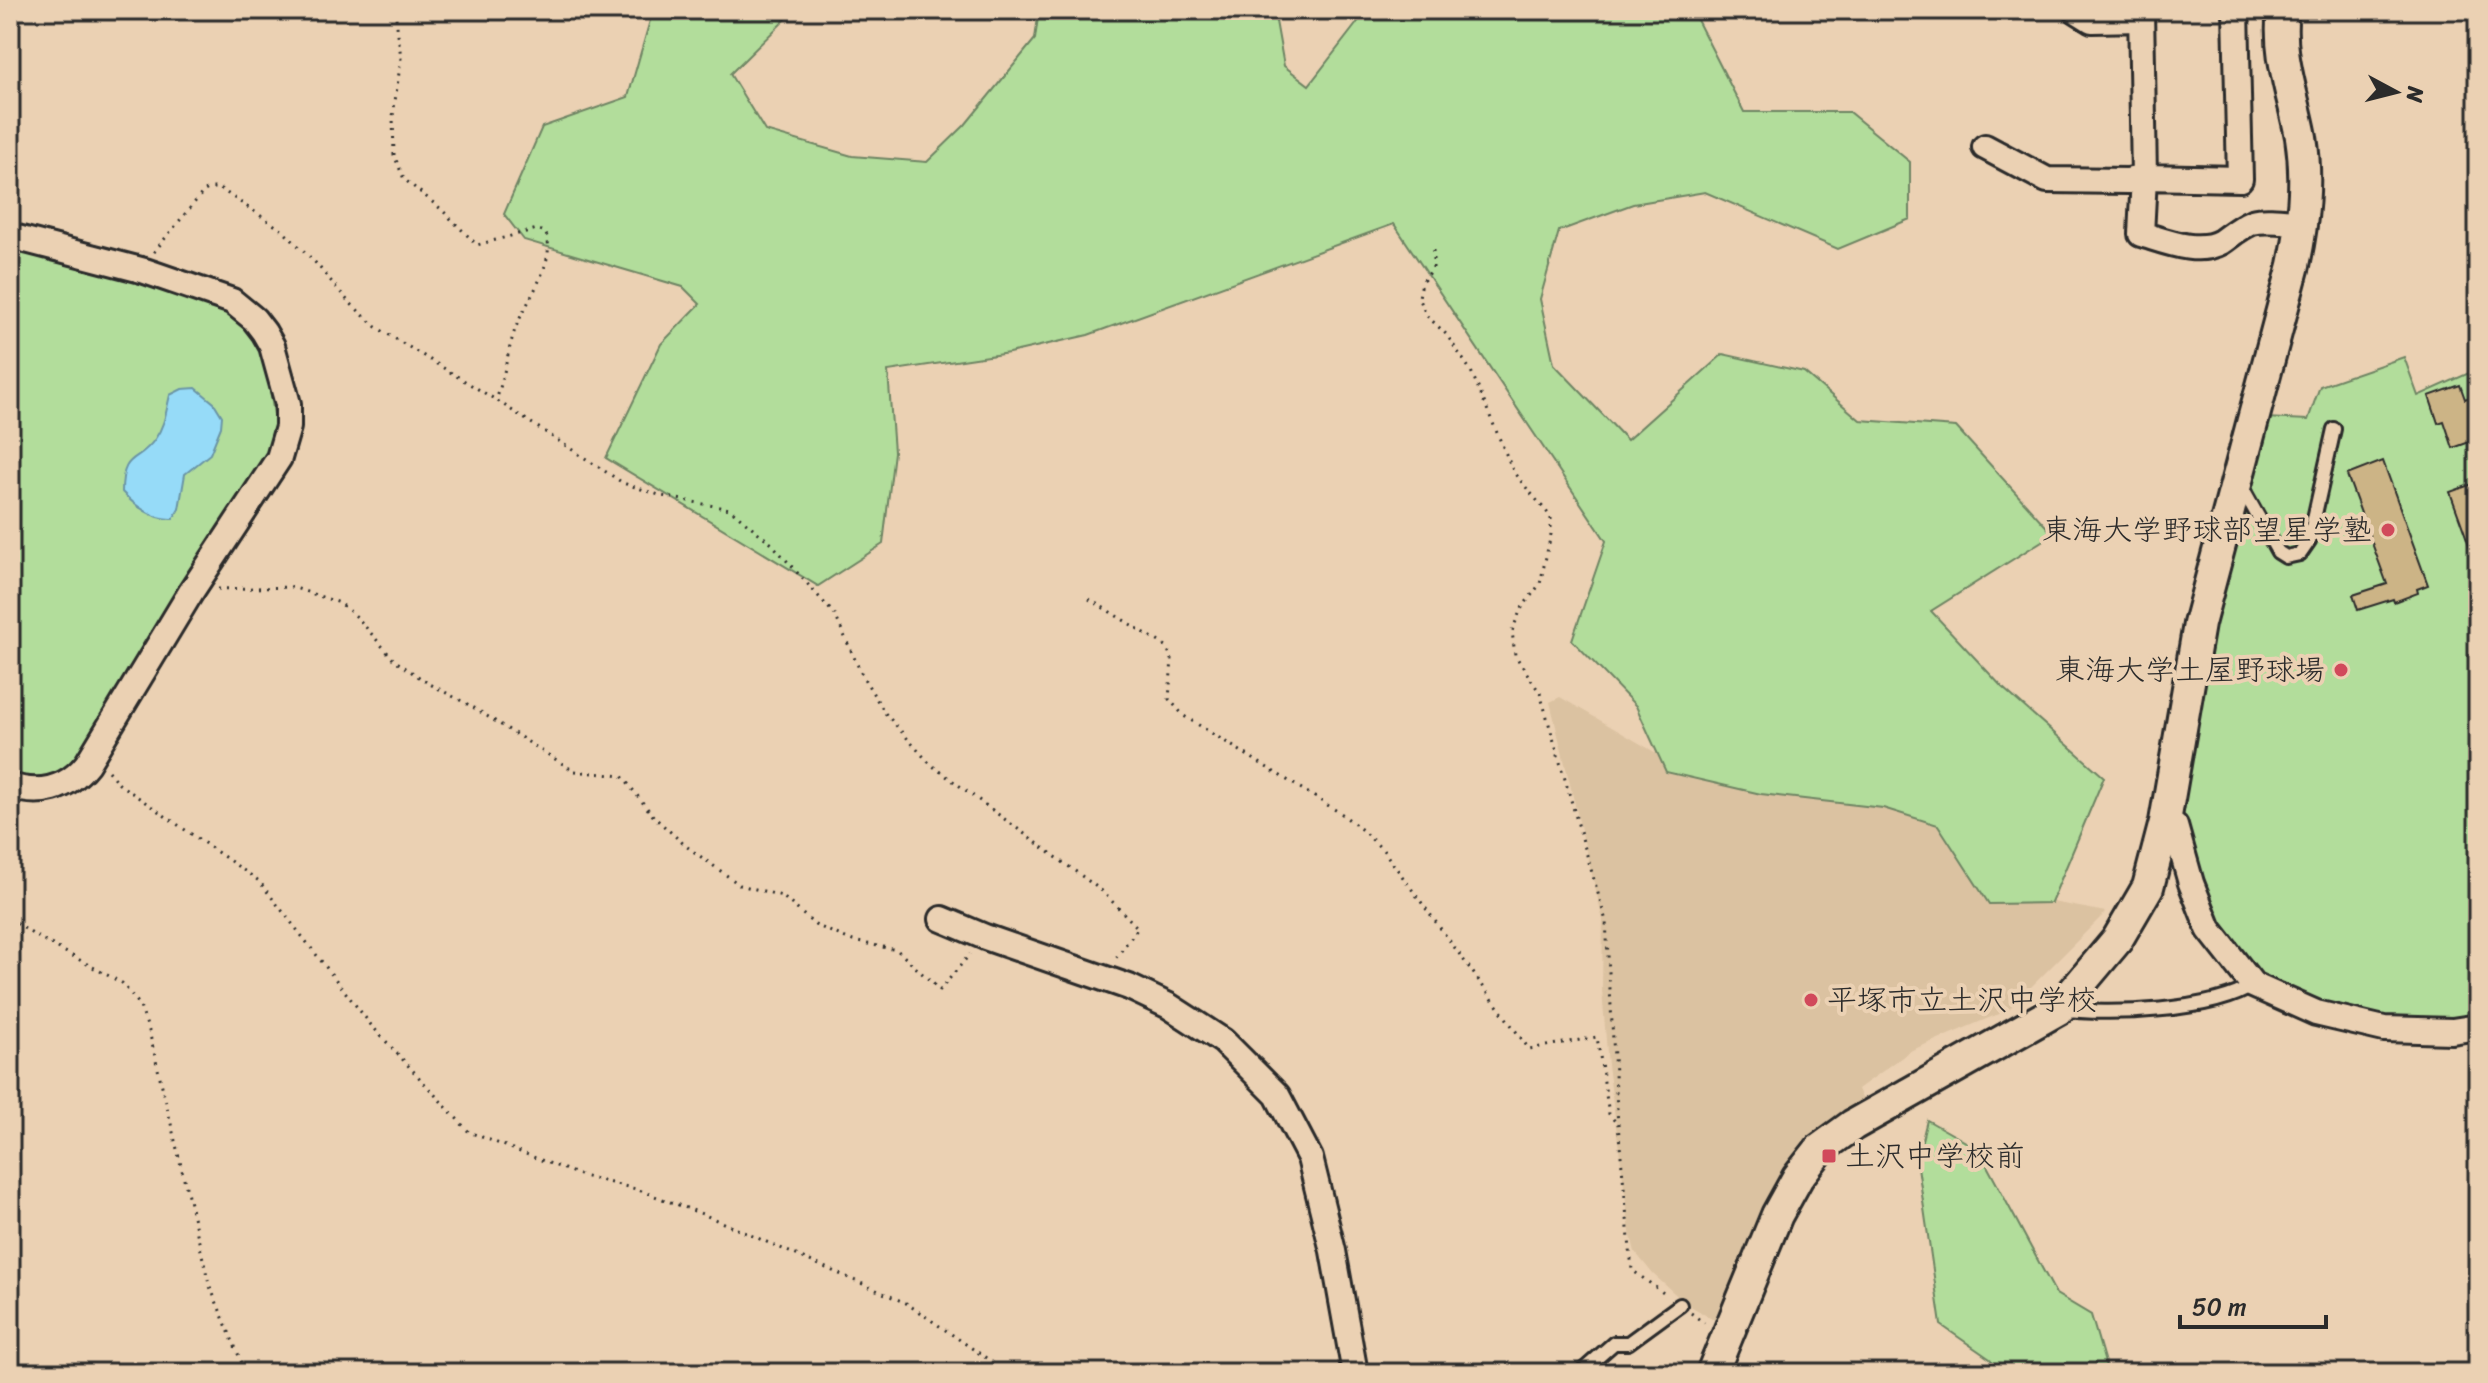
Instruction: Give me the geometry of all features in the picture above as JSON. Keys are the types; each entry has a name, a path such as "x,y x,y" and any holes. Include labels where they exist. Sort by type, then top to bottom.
{"street":[{"path":"2076,10 2092,20 2141,14 2144,177 2141,234 2178,245 2205,247 2255,221 2302,223"},
{"path":"1985,147 2047,180 2128,181 2144,177 2240,179 2236,10"},
{"path":"1712,1373 1777,1215 1798,1177 1820,1149 1853,1125 2059,1009 2117,940 2148,887 2165,822 2199,624 2294,265 2302,223 2306,174 2280,30 2283,10"},
{"path":"10,236 145,271 232,301 254,319 272,346 288,404 288,427 279,458 191,592 87,764 77,777 54,789 40,791 10,786"},
{"path":"2165,822 2175,826 2191,883 2209,929 2253,985 2316,1013 2384,1029 2452,1031 2478,1027"},
{"path":"942,919 1129,987 1169,1006 1223,1041 1277,1095 1310,1158 1333,1251 1355,1373"}],"lane":[{"path":"2237,480 2278,552 2286,557 2300,554 2309,541 2334,429"},
{"path":"2059,1009 2090,1013 2155,1010 2239,994 2253,985"},
{"path":"1580,1373 1614,1343 1628,1343 1680,1305"}],"path":[{"path":"395,10 401,58 393,116 394,155 404,179 441,209 477,245 537,229 545,232 547,237 543,268 517,325 496,400"},
{"path":"145,271 161,241 203,192 219,188 282,230 376,327 623,483 662,496 730,509 772,544 835,615 863,677 885,713 930,764 1102,891 1138,928 1101,978"},
{"path":"1433,250 1433,269 1422,282 1419,297 1426,315 1446,334 1471,371 1514,473 1551,517 1551,534 1540,584 1521,609 1512,631 1515,655 1540,693 1606,921 1618,1125 1632,1270 1726,1338"},
{"path":"191,592 279,586 307,591 340,603 394,660 428,683 471,706 574,771 622,776 664,827 740,885 782,896 815,925 853,941 897,950 940,990 985,937"},
{"path":"1089,599 1166,646 1172,659 1169,699 1184,716 1342,814 1383,850 1529,1049 1597,1037 1609,1114 1618,1125"},
{"path":"107,765 111,777 119,784 259,881 371,1025 469,1132 582,1176 636,1189 705,1215 906,1303 1008,1373"},
{"path":"10,919 122,983 139,1004 149,1031 209,1284 246,1373"}],"shaded area":[{"name":"平塚市立土沢中学校","path":"1560,697 1689,772 1930,795 1993,891 2106,912 2008,1010 1912,1050 1858,1089 1864,1103 1839,1119 1776,1183 1722,1318 1712,1319 1684,1302 1653,1274 1635,1252 1608,1065 1602,990 1603,920 1550,702"}],"green space":[{"path":"653,10 795,10 730,74 765,131 852,156 927,162 965,125 1035,39 1039,10 1274,10 1284,66 1309,85 1364,10 1692,10 1744,112 1849,112 1910,162 1910,219 1838,249 1705,192 1633,204 1559,231 1540,299 1554,364 1627,440 1723,354 1804,372 1860,420 1956,427 2053,534 1931,611 2003,688 2104,777 2051,903 1989,904 1938,825 1883,808 1761,794 1666,772 1636,706 1572,640 1606,541 1394,224 1088,335 1009,353 888,371 894,452 883,544 818,586 606,458 661,344 700,304 683,287 524,240 504,214 542,127 628,97"},
{"path":"10,249 162,286 229,308 263,347 277,433 241,506 95,737 58,778 22,780 10,770"},
{"name":"東海大学土屋野球場","path":"2404,357 2418,396 2478,369 2478,1019 2401,1024 2306,999 2255,973 2217,923 2198,881 2179,804 2217,607 2265,418 2308,420 2320,386"},
{"path":"1927,1120 1978,1149 2056,1294 2091,1315 2108,1373 2003,1373 1990,1359 1941,1325 1917,1160"}],"water":[{"path":"196,388 214,403 222,416 221,427 210,454 185,474 179,509 173,519 152,515 122,492 125,470 158,434 170,395 182,389"}],"building":[{"path":"2460,385 2465,399 2478,394 2478,439 2453,448 2444,421 2438,423 2429,396"},
{"name":"東海大学野球部望星学塾","path":"2383,461 2428,585 2417,589 2418,593 2394,602 2393,599 2358,610 2353,595 2387,584 2347,475"},
{"path":"2478,482 2478,564 2476,564 2450,492"}],"place":[{"name":"東海大学野球部望星学塾","path":"2388,530"},
{"name":"東海大学土屋野球場","path":"2341,670"},
{"name":"平塚市立土沢中学校","path":"1811,1000"},
{"name":"土沢中学校前","path":"1829,1156"}]}
